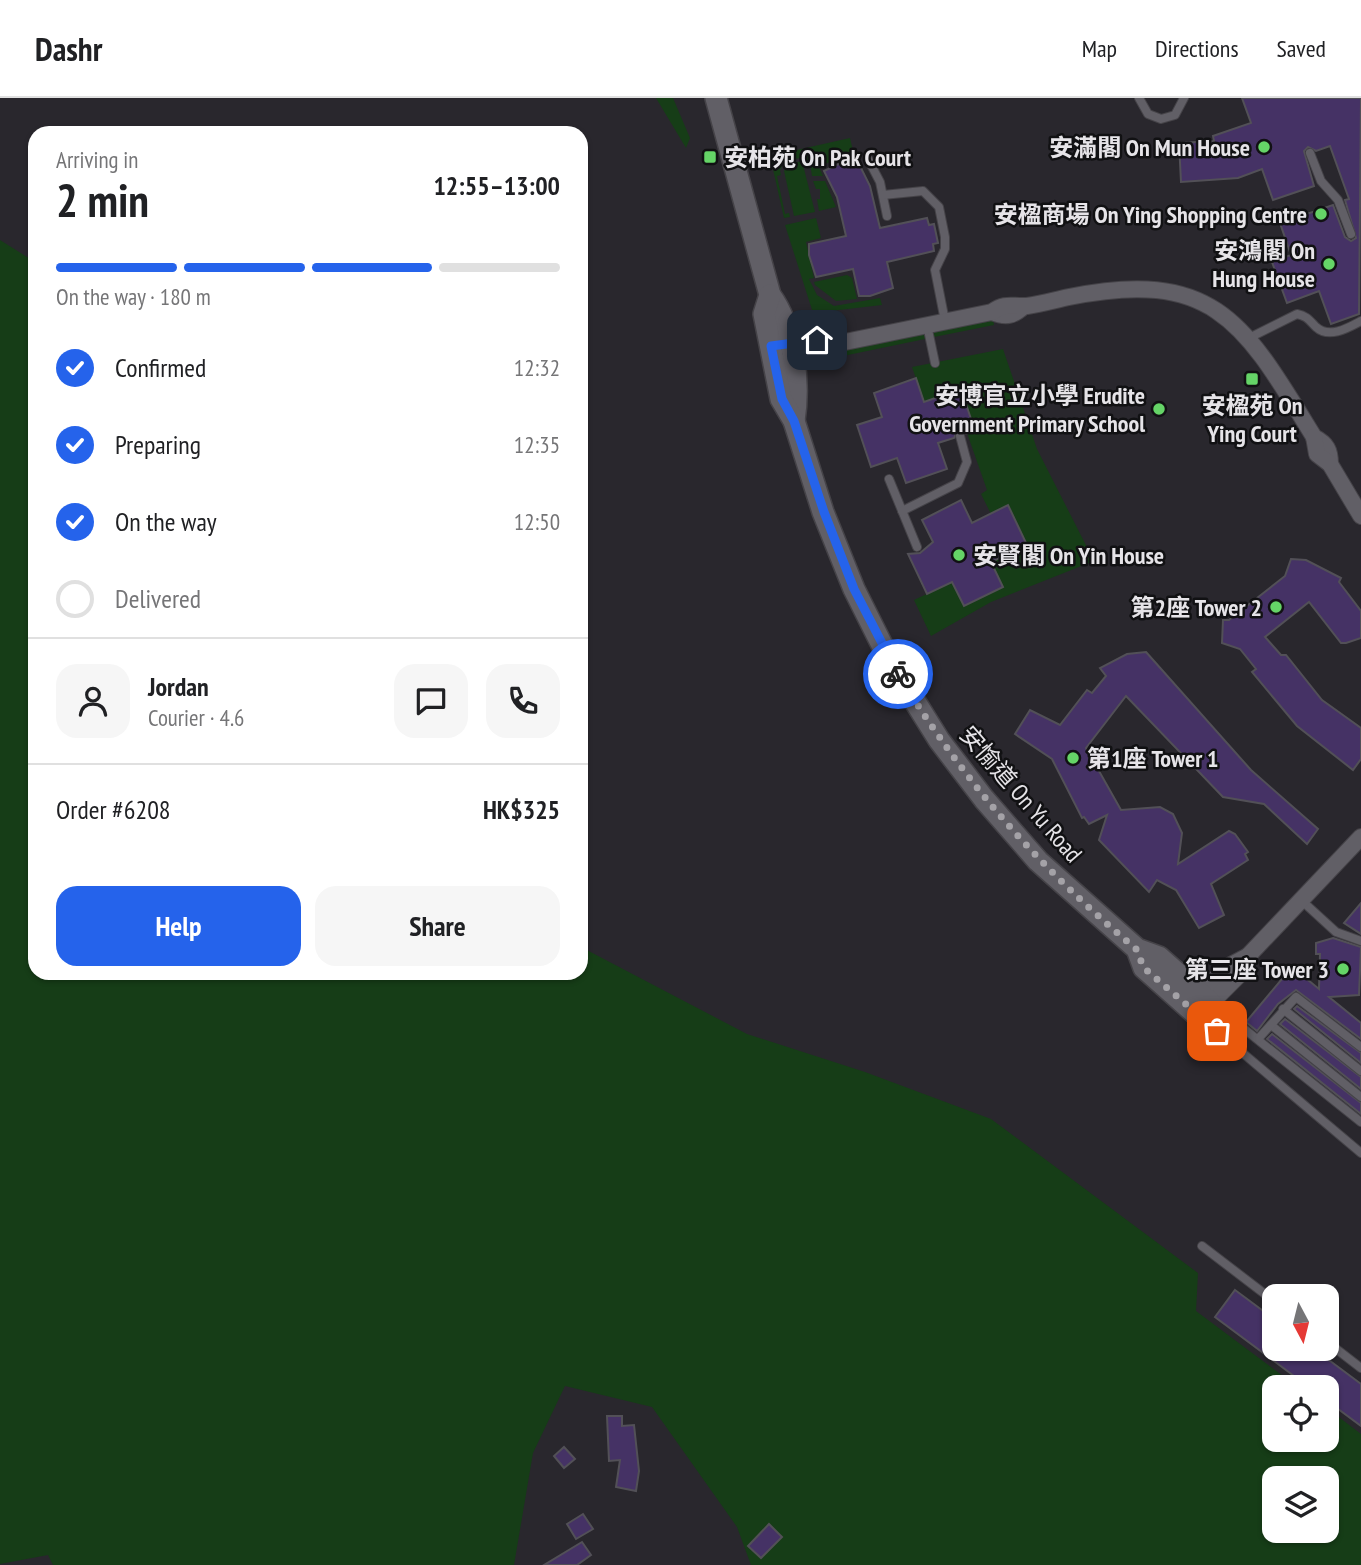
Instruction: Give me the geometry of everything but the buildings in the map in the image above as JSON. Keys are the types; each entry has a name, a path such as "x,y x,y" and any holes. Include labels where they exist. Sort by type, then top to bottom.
{"street":[{"name":"安愉道 On Yu Road","path":"716,98 770,295 782,311 782,352 798,388 794,421 824,512 854,589 891,663 939,740 984,799 1038,861 1136,949 1159,957 1203,1005"},
{"path":"782,352 823,338 840,343 992,312 1007,304 1024,306 1105,289 1156,289 1206,305 1249,338 1314,437 1317,454 1329,464 1361,516"},
{"path":"1203,1005 1225,969 1248,956 1361,837"}],"lane":[{"path":"1139,98 1147,114 1161,119 1175,115 1184,98"},
{"path":"1310,153 1321,181 1341,206 1351,234"},
{"path":"868,159 883,195 887,216"},
{"path":"883,195 923,191 939,208 946,243 935,270 945,321"},
{"path":"1249,338 1297,314 1307,317 1317,328 1328,332 1361,321"},
{"path":"928,324 935,363"},
{"path":"902,511 958,483 967,461 960,436"},
{"path":"889,479 918,547"},
{"path":"1301,900 1336,932 1361,941"},
{"path":"1258,1039 1293,998 1301,999 1361,1047"},
{"path":"1203,1005 1258,1039 1361,1122"},
{"path":"1203,1005 1361,1153"},
{"path":"1283,1009 1361,1071"},
{"path":"1271,1025 1361,1097"},
{"path":"1202,1246 1262,1292"},
{"path":"1339,1351 1361,1368"}],"green space":[{"path":"656,98 673,98 690,138 686,148"},
{"path":"850,138 853,151 819,167 823,176 812,176 810,164 807,164 805,157 785,161 780,170 781,175 777,176 785,214 789,213 790,217 784,218 770,156"},
{"path":"802,161 815,212 794,216 784,171 789,164"},
{"path":"813,181 825,181 836,207 819,211 817,199 820,199 820,189 816,189"},
{"path":"816,218 821,238 806,242 814,278 809,279 817,295 834,306 880,298 882,305 813,313 785,225"},
{"path":"0,240 28,258 28,980 588,980 588,951 747,1034 865,1072 991,1119 1198,1273 1196,1311 1282,1375 1262,1375 1262,1452 1339,1452 1339,1417 1361,1434 1361,1565 751,1565 737,1527 652,1407 565,1386 533,1453 514,1565 53,1565 48,1555 0,1564"},
{"path":"847,275 852,278 857,299 836,301 814,282"},
{"path":"993,320 994,325 934,337 932,332"},
{"path":"924,334 925,339 843,356 842,350"},
{"path":"1003,349 1037,449 1094,561 991,602 931,636 914,600 952,582 964,606 1003,587 991,562 1027,544 1009,506 991,514 981,494 987,490 967,433 975,430 961,390 924,402 912,367"}],"way so far":[{"path":"898,674 939,740 984,799 1038,861 1136,949 1144,968 1217,1031"}],"place":[{"name":"安滿閣 On Mun House","path":"1264,147"},
{"name":"安柏苑 On Pak Court","path":"710,157"},
{"name":"安楹商場 On Ying Shopping Centre","path":"1321,214"},
{"name":"安鴻閣 On Hung House","path":"1329,264"},
{"name":"安楹苑 On Ying Court","path":"1252,379"},
{"name":"安博官立小學 Erudite Government Primary School","path":"1159,409"},
{"name":"安賢閣 On Yin House","path":"959,555"},
{"name":"第2座 Tower 2","path":"1276,607"},
{"name":"第1座 Tower 1","path":"1073,758"},
{"name":"第三座 Tower 3","path":"1343,969"}],"route":[{"path":"817,340 771,346 782,399 794,421 824,512 854,589 898,674"}]}
